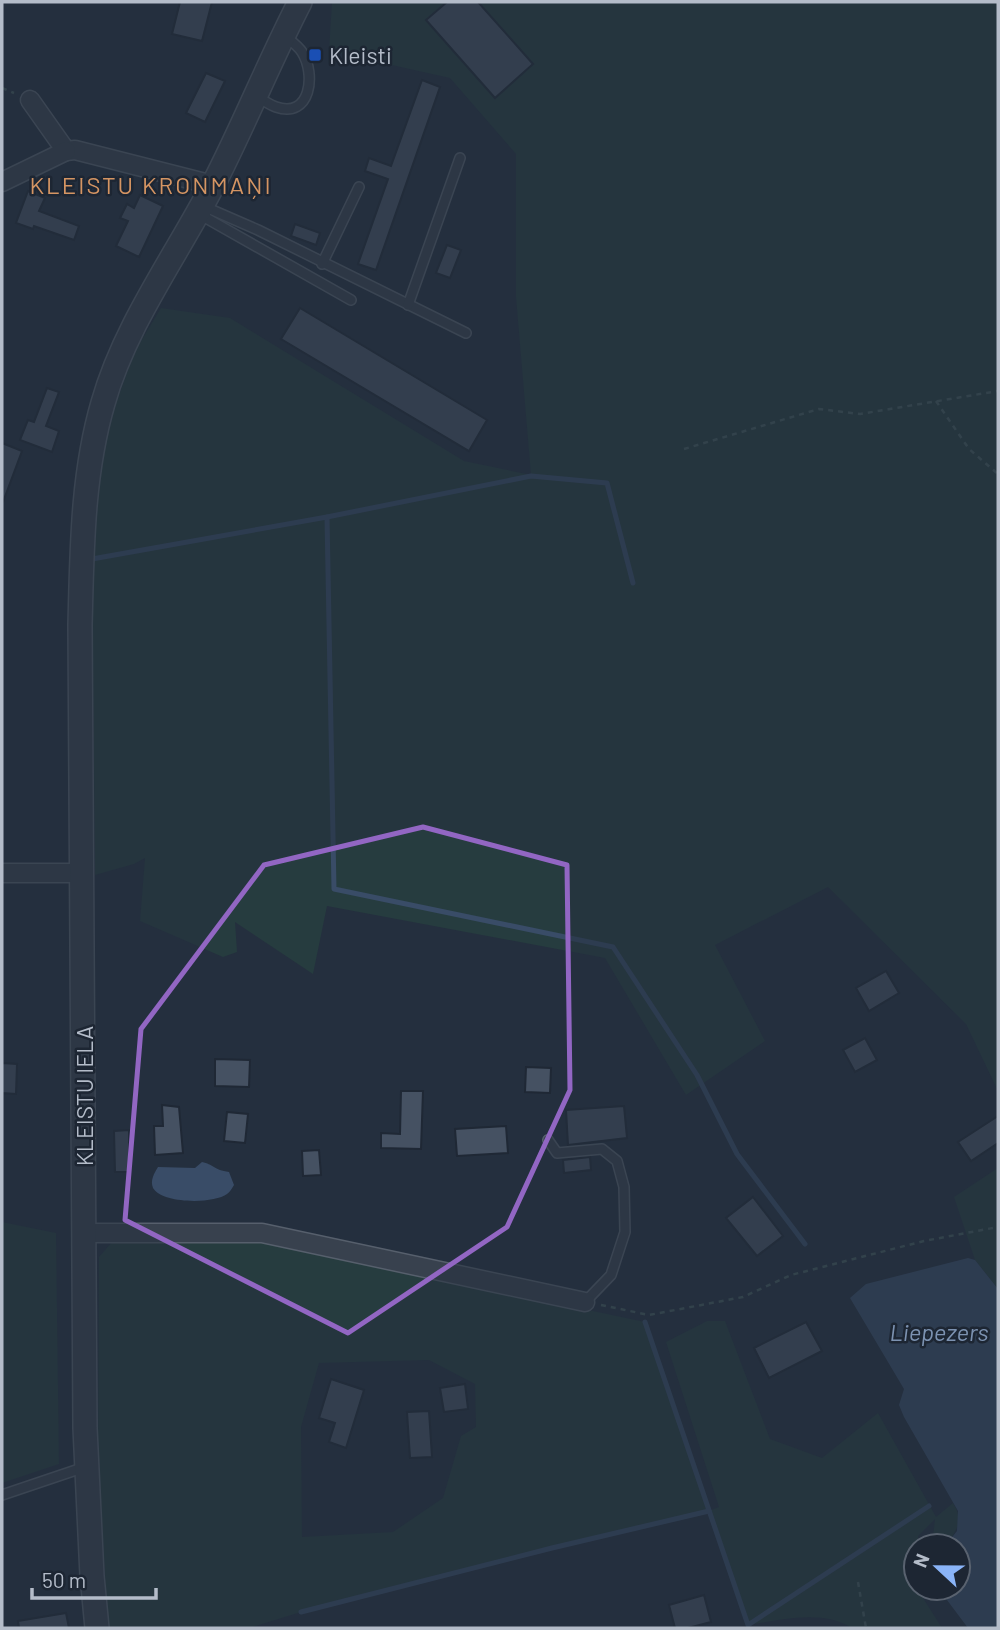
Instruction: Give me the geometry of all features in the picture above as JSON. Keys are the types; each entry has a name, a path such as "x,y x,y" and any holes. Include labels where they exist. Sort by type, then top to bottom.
{"street":[{"name":"KLEISTU IELA","path":"97,1628 87,1466 82,873 82,564 90,458 103,402 128,339 213,184 300,2"},
{"path":"30,100 66,150"},
{"path":"2,181 66,150 75,150 213,184"},
{"path":"2,873 82,873"},
{"path":"85,1233 262,1233 585,1302"}],"lane":[{"path":"255,96 277,107 291,108 303,102 311,87 310,73 302,51 283,35"},
{"path":"408,305 460,158"},
{"path":"322,264 359,187"},
{"path":"199,210 258,230 466,333"},
{"path":"199,210 351,300"},
{"path":"548,1140 557,1153 602,1149 617,1161 624,1187 625,1232 611,1275 585,1302"},
{"path":"2,1494 87,1466"}],"path":[{"path":"684,449 819,409 860,414 998,391"},
{"path":"936,401 969,449 998,474"},
{"path":"585,1302 649,1315 743,1297 791,1275 924,1241 998,1227"},
{"path":"858,1582 866,1628"}],"highlighted area":[{"path":"423,827 567,865 570,1090 507,1227 348,1333 125,1220 141,1029 264,865"}],"green space":[{"path":"332,2 998,2 998,1091 966,1024 828,887 715,945 765,1041 686,1095 605,958 327,906 313,974 235,922 237,952 223,957 140,921 145,858 134,864 95,875 92,559 97,501 109,422 135,351 161,308 230,318 464,461 531,475 516,297 516,154 450,78 329,51"},
{"path":"998,1168 998,1289 975,1260 954,1197"},
{"path":"2,1222 56,1233 59,1464 2,1483"},
{"path":"113,1241 263,1241 645,1322 709,1511 552,1548 301,1612 249,1628 108,1628 98,1450 99,1257","holes":["429,1360 475,1384 476,1427 461,1436 443,1498 393,1532 302,1537 301,1427 319,1363"]},
{"path":"707,1321 725,1321 770,1439 822,1458 878,1413 936,1517 953,1503 958,1515 955,1532 934,1532 935,1519 922,1532 902,1532 902,1602 926,1602 942,1628 852,1628 840,1622 815,1617 748,1625 709,1511 719,1507 666,1342"}],"water":[{"path":"202,1162 229,1172 234,1185 228,1193 211,1200 188,1201 167,1197 153,1188 152,1180 158,1167 195,1168"},
{"name":"Liepezers","path":"968,1258 975,1260 998,1289 998,1628 968,1628 948,1602 972,1602 972,1532 956,1532 958,1511 899,1405 904,1389 850,1298 866,1284"}],"building":[{"path":"180,2 212,2 202,41 172,34"},
{"path":"447,2 478,2 533,64 495,98 426,20"},
{"path":"206,73 225,81 205,122 186,113"},
{"path":"422,80 440,87 376,270 358,264 388,179 365,171 369,158 391,166"},
{"path":"28,191 45,198 39,211 79,226 74,240 34,226 33,229 16,223"},
{"path":"140,195 163,206 139,257 116,246 128,221 120,218 127,204 134,208"},
{"path":"295,224 320,233 316,245 291,236"},
{"path":"447,245 461,250 450,278 436,273"},
{"path":"300,308 487,420 469,451 281,339"},
{"path":"47,388 59,392 46,426 59,431 52,452 20,440 28,420 34,422"},
{"path":"2,443 22,451 3,502 2,502"},
{"path":"886,971 899,993 869,1011 856,988"},
{"path":"865,1038 877,1060 855,1072 843,1050"},
{"path":"215,1059 250,1060 249,1087 215,1086"},
{"path":"2,1063 17,1064 16,1094 2,1093"},
{"path":"526,1067 551,1068 550,1093 525,1092"},
{"path":"401,1091 423,1091 421,1149 381,1148 381,1133 400,1134"},
{"path":"162,1105 179,1107 183,1153 155,1155 154,1126 163,1126"},
{"path":"624,1106 627,1138 568,1145 566,1110"},
{"path":"227,1112 248,1114 245,1143 224,1141"},
{"path":"998,1116 998,1143 971,1161 958,1142"},
{"path":"506,1126 508,1153 457,1156 455,1129"},
{"path":"129,1130 129,1172 115,1172 114,1131"},
{"path":"319,1150 321,1175 303,1176 302,1151"},
{"path":"590,1157 591,1170 564,1173 563,1160"},
{"path":"753,1197 783,1236 757,1256 726,1218"},
{"path":"806,1322 822,1351 769,1378 754,1348"},
{"path":"331,1379 364,1390 346,1448 329,1442 335,1423 319,1418"},
{"path":"465,1384 468,1409 444,1412 440,1388"},
{"path":"429,1411 432,1457 410,1458 407,1412"},
{"path":"704,1595 711,1622 688,1628 675,1628 669,1605"},
{"path":"66,1613 69,1628 19,1628 18,1621"}],"waterway":[{"path":"92,559 327,517 531,476 607,483 633,583"},
{"path":"327,517 334,889 613,947 697,1075 737,1154 805,1244"},
{"path":"645,1322 748,1625 929,1506"},
{"path":"301,1612 709,1511"}],"place":[{"name":"Kleisti","path":"315,55"}],"district":[{"name":"KLEISTU KRONMAŅI","path":"151,184"}]}
